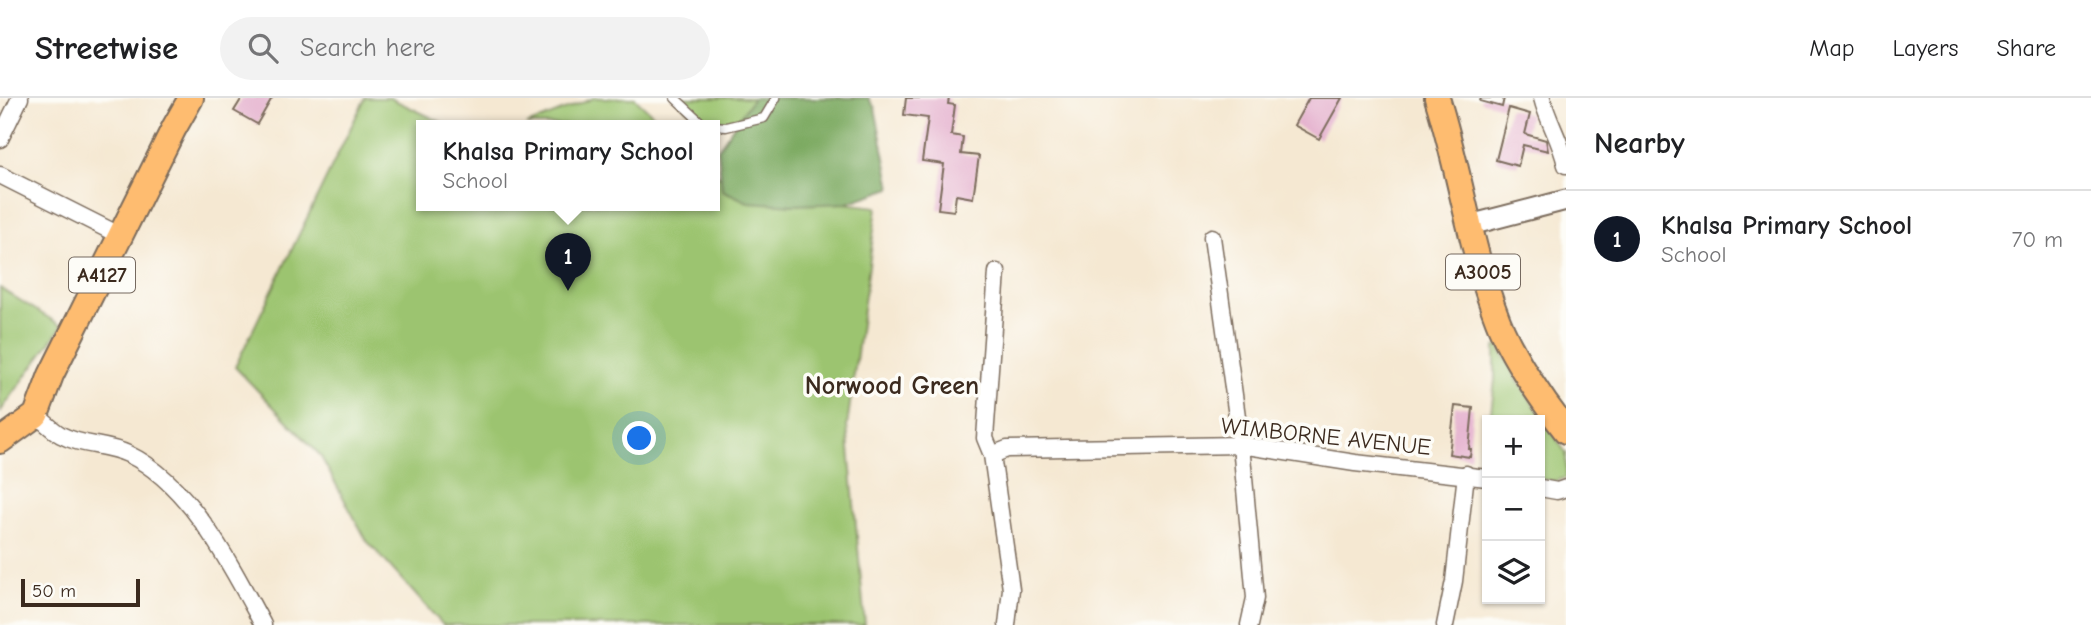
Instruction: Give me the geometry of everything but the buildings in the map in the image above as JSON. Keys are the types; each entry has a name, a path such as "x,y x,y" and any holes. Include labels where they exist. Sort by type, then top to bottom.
{"main road":[{"name":"A4127","path":"36,415 51,375 191,98"},
{"name":"A3005","path":"1437,98 1499,324 1513,351 1564,426"},
{"path":"0,441 36,415"}],"street":[{"path":"0,139 20,98"},
{"path":"1542,98 1566,165"},
{"path":"0,175 121,236"},
{"path":"1470,225 1566,200"},
{"path":"1212,237 1241,445 1255,598 1249,625"},
{"path":"996,272 985,438 992,455 1011,589 1007,625"},
{"path":"36,415 59,434 128,454 168,483 206,525 262,625"},
{"name":"WIMBORNE AVENUE","path":"992,455 1007,449 1241,445 1354,463 1482,477"},
{"path":"1445,625 1454,581 1466,474"},
{"path":"1545,489 1557,491 1566,488"}],"lane":[{"path":"675,98 699,120"},
{"path":"720,126 764,118 776,98"}],"green space":[{"path":"365,98 390,98 436,120 416,120 416,211 720,211 720,177 734,190 877,207 847,426 865,625 443,625 367,541 320,455 235,367"},
{"path":"594,98 635,98 659,120 539,120"},
{"path":"675,98 776,98 764,118 720,123 720,120 699,120"},
{"path":"753,98 868,98 875,108 891,188 847,203 795,205 748,202 722,190 720,146"},
{"path":"0,288 62,326 0,412"},
{"path":"1499,346 1541,415 1491,415 1495,380 1495,347"},
{"path":"1545,421 1566,453 1566,478 1545,480"}],"place":[{"name":"Khalsa Primary School","path":"568,291"}],"district":[{"name":"Norwood Green","path":"892,385"}]}
